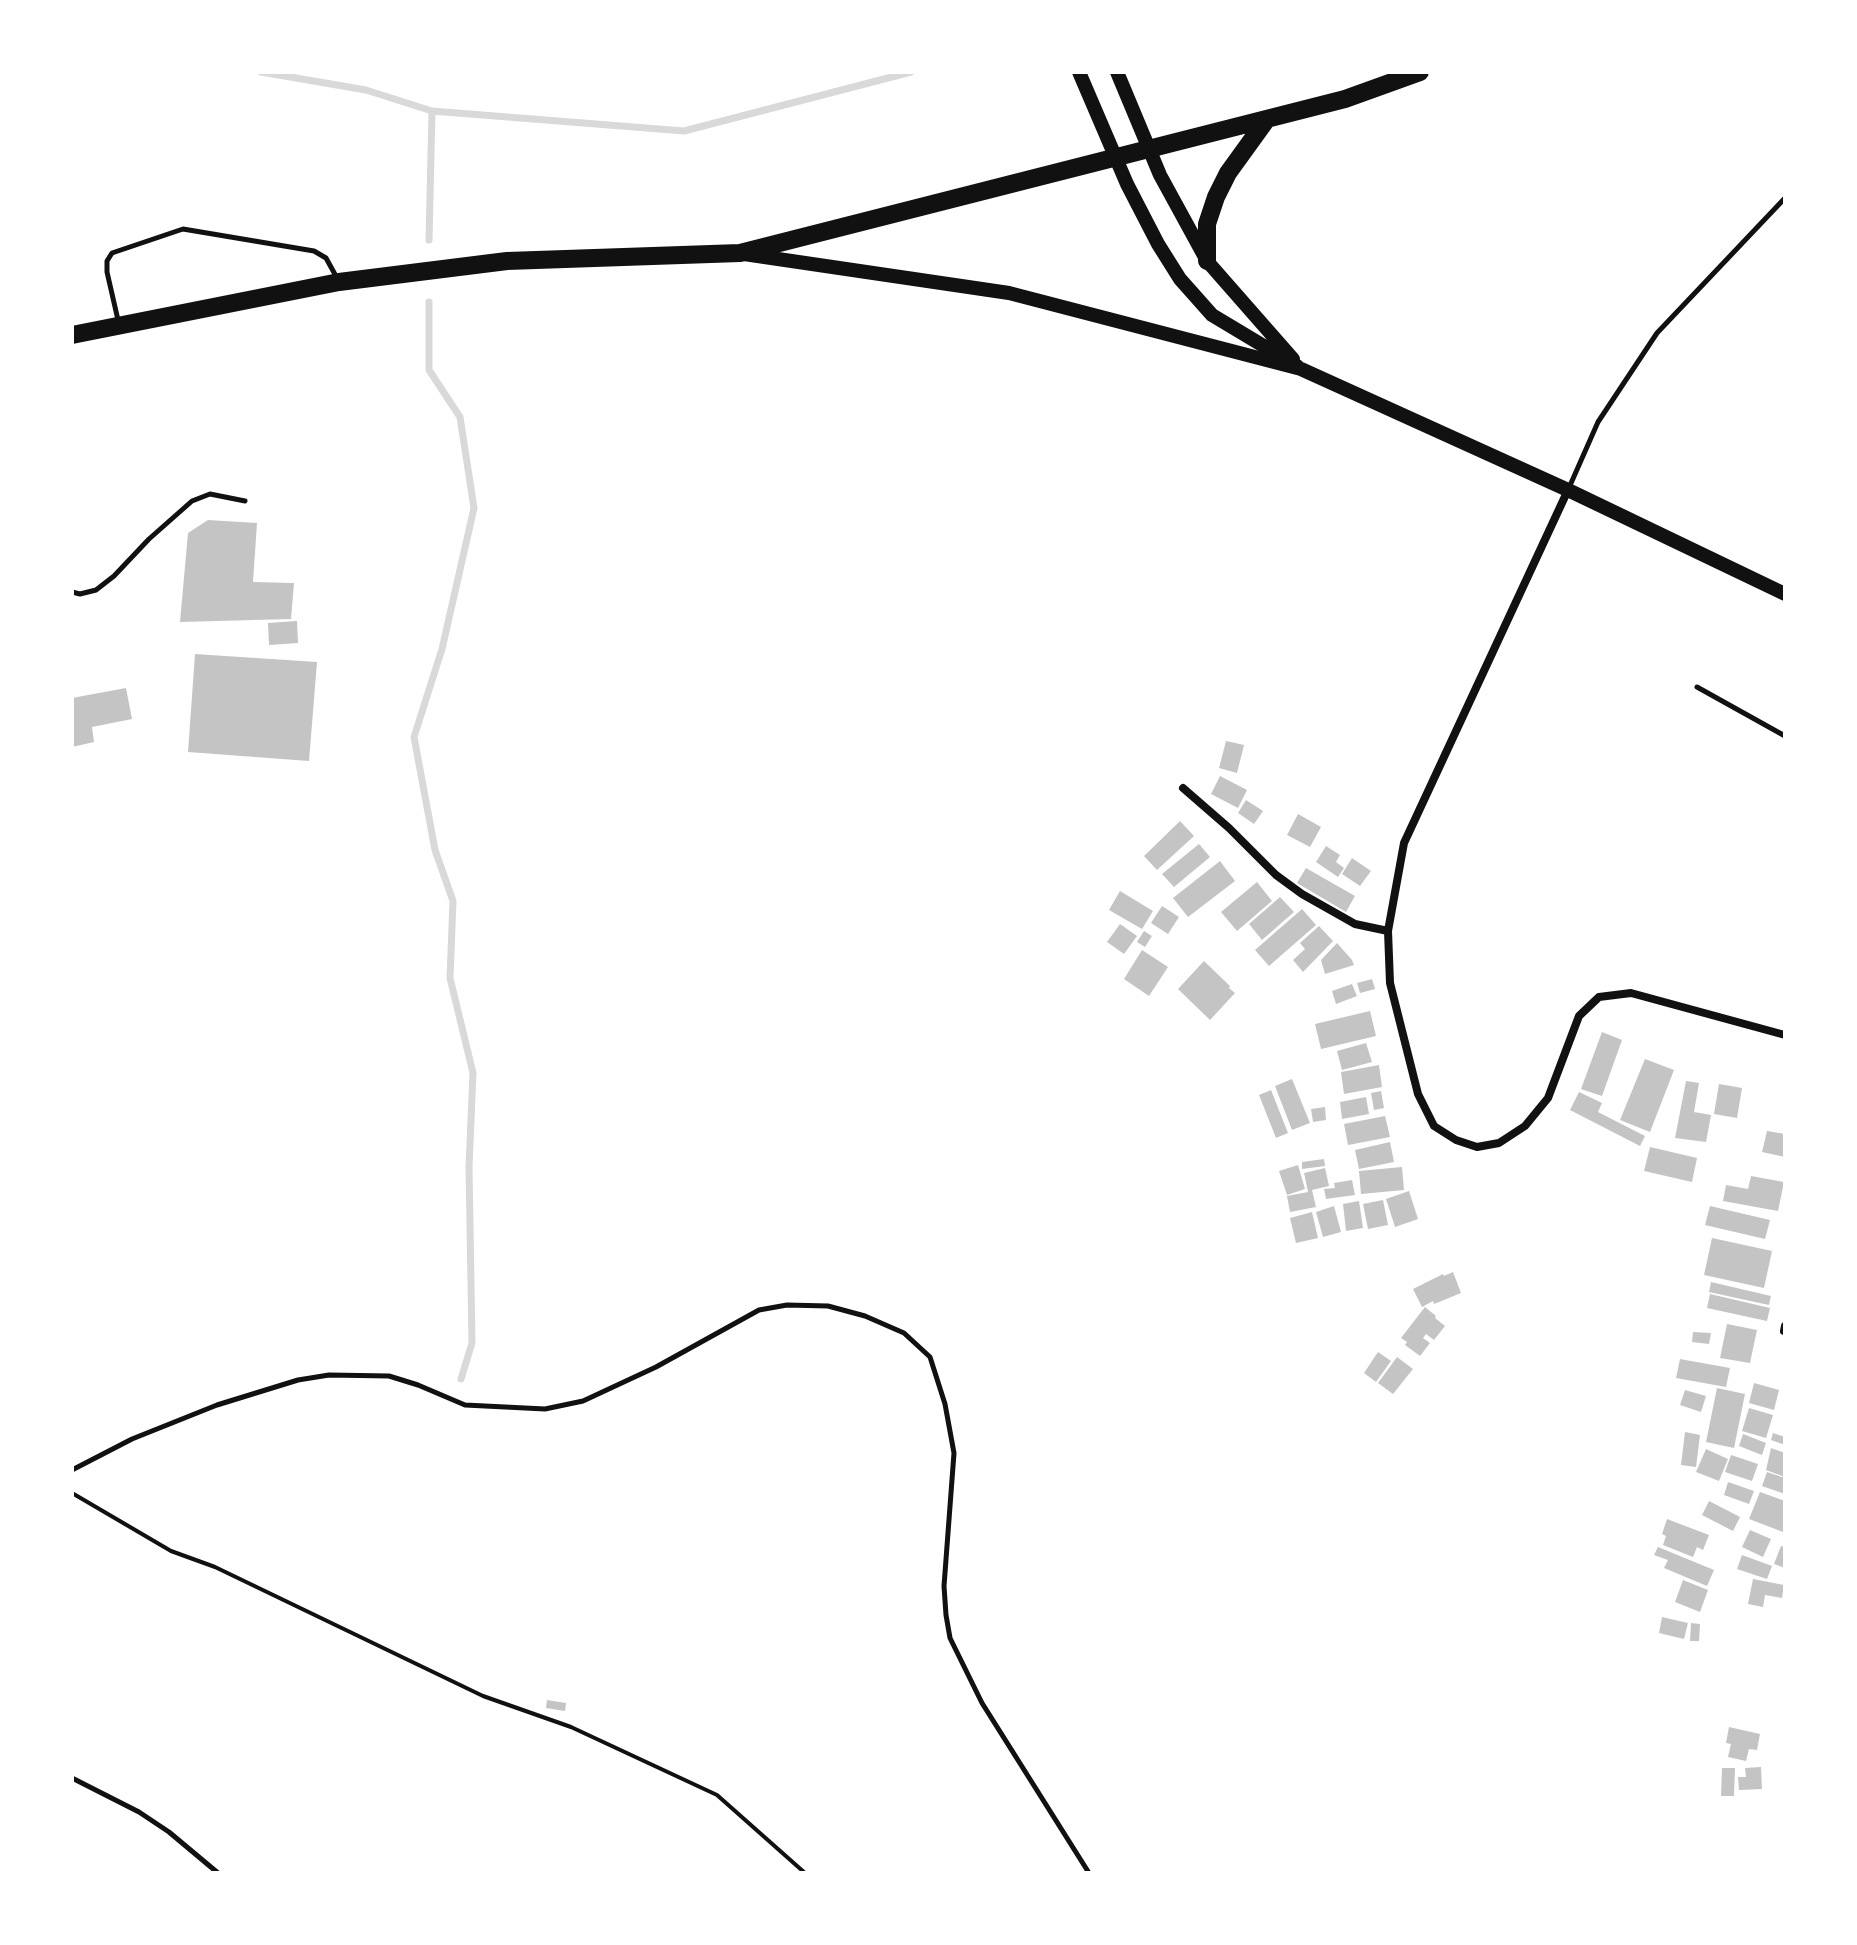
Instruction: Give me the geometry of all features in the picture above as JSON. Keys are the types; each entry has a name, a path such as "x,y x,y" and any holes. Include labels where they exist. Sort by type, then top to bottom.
{"highway":[{"path":"72,335 339,282 507,261 740,253 1345,99 1420,72"},
{"path":"1207,261 1207,224 1216,197 1228,173 1267,119"}],"main road":[{"path":"1079,72 1158,244 1180,279 1212,315 1301,369 1568,490 1785,594"},
{"path":"1117,72 1160,175 1207,261 1301,369"},
{"path":"740,253 1009,293 1301,369"}],"street":[{"path":"1568,490 1404,843 1388,931 1390,983 1418,1094 1434,1126 1456,1140 1477,1147 1499,1143 1525,1126 1548,1098 1579,1016 1599,997 1631,993 1785,1035"},
{"path":"1183,788 1276,875 1302,894 1355,924 1388,931"}],"lane":[{"path":"1568,490 1598,422 1657,333 1785,198"},
{"path":"120,325 107,272 107,261 112,253 183,229 314,251 326,258 339,282"},
{"path":"72,592 80,594 96,590 192,501 210,494 245,501"},
{"path":"1697,687 1785,736"},
{"path":"72,1470 132,1439 217,1405 298,1380 329,1375 389,1376 465,1405 545,1409 583,1401 656,1367 759,1310 787,1305 828,1306 865,1316 904,1333 930,1357 945,1404 954,1453 944,1586 950,1638 982,1703 1089,1873"},
{"path":"72,1778 139,1812 169,1832 218,1873"}],"path":[{"path":"72,1493 171,1551 215,1567 483,1696 571,1727 717,1795 805,1873"}],"building":[{"path":"208,520 257,523 253,582 294,583 291,619 180,622 188,533"},
{"path":"297,621 298,643 269,645 268,623"},
{"path":"195,654 317,662 309,761 188,752"},
{"path":"126,688 132,719 92,727 94,742 72,747 72,698"},
{"path":"1226,741 1244,745 1237,773 1219,768"},
{"path":"1220,776 1247,790 1238,808 1211,794"},
{"path":"1246,800 1263,811 1254,824 1238,813"},
{"path":"1298,814 1321,827 1310,847 1287,835"},
{"path":"1180,821 1194,836 1157,870 1144,856"},
{"path":"1199,844 1210,857 1174,887 1162,874"},
{"path":"1326,846 1340,855 1336,862 1344,868 1338,877 1316,862"},
{"path":"1352,858 1371,871 1360,886 1342,874"},
{"path":"1220,861 1235,881 1188,917 1173,898"},
{"path":"1306,868 1355,896 1346,912 1297,883"},
{"path":"1257,882 1272,901 1237,931 1221,912"},
{"path":"1120,891 1153,911 1142,929 1109,910"},
{"path":"1280,897 1294,912 1262,940 1249,924"},
{"path":"1162,906 1179,917 1168,934 1151,923"},
{"path":"1302,909 1316,925 1269,966 1255,950"},
{"path":"1120,924 1137,936 1124,954 1107,942"},
{"path":"1319,926 1333,941 1303,972 1293,960 1305,949 1300,943"},
{"path":"1144,931 1152,936 1145,947 1137,942"},
{"path":"1337,943 1354,965 1325,974 1321,960"},
{"path":"1142,950 1168,967 1149,996 1124,979"},
{"path":"1204,961 1235,993 1210,1020 1178,989"},
{"path":"1372,979 1375,989 1360,993 1357,983"},
{"path":"1352,984 1357,996 1336,1004 1332,991"},
{"path":"1370,1011 1376,1036 1321,1049 1315,1024"},
{"path":"1602,1032 1622,1040 1602,1096 1581,1089"},
{"path":"1366,1043 1372,1062 1342,1070 1337,1051"},
{"path":"1645,1059 1674,1070 1650,1132 1620,1120"},
{"path":"1379,1065 1382,1087 1344,1094 1341,1072"},
{"path":"1292,1079 1310,1123 1292,1130 1275,1086"},
{"path":"1686,1081 1699,1083 1694,1112 1711,1115 1706,1142 1675,1138"},
{"path":"1719,1084 1742,1088 1737,1118 1714,1114"},
{"path":"1271,1090 1288,1133 1276,1138 1259,1095"},
{"path":"1381,1091 1384,1108 1374,1110 1371,1093"},
{"path":"1579,1092 1602,1103 1598,1112 1645,1136 1640,1146 1570,1110"},
{"path":"1366,1097 1369,1114 1342,1119 1340,1102"},
{"path":"1325,1107 1326,1120 1313,1122 1311,1109"},
{"path":"1385,1116 1390,1137 1348,1145 1344,1124"},
{"path":"1767,1131 1785,1134 1785,1157 1762,1152"},
{"path":"1390,1142 1394,1162 1359,1169 1355,1150"},
{"path":"1650,1147 1697,1158 1692,1182 1644,1171"},
{"path":"1324,1159 1325,1166 1302,1169 1302,1162"},
{"path":"1298,1165 1305,1189 1287,1195 1279,1171"},
{"path":"1402,1167 1404,1190 1361,1194 1359,1171"},
{"path":"1325,1168 1329,1186 1312,1190 1316,1207 1290,1212 1287,1196 1308,1192 1304,1173"},
{"path":"1751,1176 1784,1182 1778,1211 1723,1201 1726,1185 1748,1189"},
{"path":"1352,1180 1355,1195 1326,1199 1324,1189 1335,1188 1334,1183"},
{"path":"1409,1191 1418,1219 1395,1227 1386,1199"},
{"path":"1383,1200 1388,1225 1368,1229 1363,1204"},
{"path":"1359,1201 1363,1228 1346,1231 1343,1204"},
{"path":"1334,1206 1341,1232 1323,1237 1316,1212"},
{"path":"1710,1206 1770,1220 1765,1239 1705,1225"},
{"path":"1312,1212 1318,1238 1296,1243 1290,1218"},
{"path":"1712,1238 1772,1251 1764,1288 1704,1275"},
{"path":"1453,1272 1461,1293 1422,1307 1413,1289"},
{"path":"1711,1282 1771,1296 1769,1305 1709,1292"},
{"path":"1710,1294 1770,1308 1767,1321 1707,1308"},
{"path":"1425,1307 1445,1326 1434,1340 1426,1334 1423,1338 1430,1343 1420,1356 1401,1338"},
{"path":"1727,1324 1757,1330 1750,1363 1720,1358"},
{"path":"1693,1332 1711,1333 1709,1344 1692,1342"},
{"path":"1378,1352 1391,1361 1376,1382 1364,1373"},
{"path":"1397,1357 1413,1369 1393,1394 1378,1383"},
{"path":"1680,1359 1730,1368 1726,1387 1676,1378"},
{"path":"1754,1383 1779,1390 1774,1410 1749,1403"},
{"path":"1717,1388 1745,1394 1734,1448 1706,1442"},
{"path":"1685,1390 1706,1396 1701,1412 1680,1405"},
{"path":"1749,1408 1773,1415 1766,1438 1742,1431"},
{"path":"1685,1432 1700,1435 1696,1467 1681,1465"},
{"path":"1773,1433 1785,1437 1785,1445 1771,1440"},
{"path":"1743,1434 1766,1443 1762,1455 1739,1446"},
{"path":"1771,1448 1785,1453 1785,1477 1766,1470"},
{"path":"1706,1449 1728,1459 1719,1481 1696,1472"},
{"path":"1731,1455 1758,1464 1752,1481 1725,1472"},
{"path":"1767,1472 1785,1478 1785,1494 1762,1486"},
{"path":"1728,1482 1754,1491 1749,1504 1724,1495"},
{"path":"1760,1492 1785,1501 1783,1532 1749,1519"},
{"path":"1709,1501 1740,1517 1733,1531 1702,1515"},
{"path":"1667,1519 1709,1535 1703,1550 1697,1547 1693,1557 1663,1545 1666,1536 1662,1534"},
{"path":"1750,1530 1771,1539 1763,1557 1742,1547"},
{"path":"1781,1546 1785,1547 1785,1568 1774,1564"},
{"path":"1658,1547 1714,1570 1707,1586 1664,1568 1668,1560 1654,1555"},
{"path":"1742,1555 1772,1566 1767,1579 1737,1569"},
{"path":"1753,1579 1784,1585 1782,1598 1765,1595 1763,1607 1748,1604"},
{"path":"1683,1580 1708,1590 1700,1612 1675,1602"},
{"path":"1662,1617 1688,1623 1684,1639 1659,1633"},
{"path":"1691,1623 1700,1624 1699,1641 1690,1641"},
{"path":"547,1700 566,1703 565,1711 546,1708"},
{"path":"1729,1727 1760,1734 1757,1750 1749,1749 1746,1761 1728,1757 1731,1744 1726,1743"},
{"path":"1761,1767 1762,1789 1739,1790 1738,1777 1746,1777 1745,1768"},
{"path":"1722,1768 1735,1768 1734,1796 1721,1796"}],"waterway":[{"path":"261,72 366,90 432,111 684,131 911,72"},
{"path":"429,240 432,111"},
{"path":"429,302 429,370 460,417 474,508 442,649 414,737 435,850 453,901 450,978 473,1073 469,1167 472,1343 461,1379"}]}
